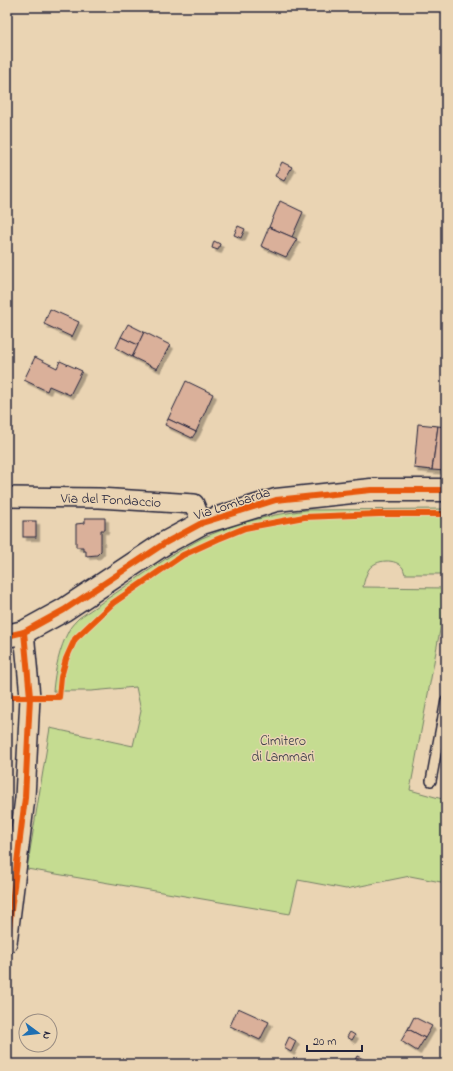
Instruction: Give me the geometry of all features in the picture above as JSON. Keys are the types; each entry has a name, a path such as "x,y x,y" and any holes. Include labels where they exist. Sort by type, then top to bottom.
{"street":[{"name":"Via Lombarda","path":"15,634 64,610 165,543 198,513 276,500 371,490 446,490"},
{"name":"Via del Fondaccio","path":"7,497 99,498 198,513"},
{"path":"7,943 25,798 30,697 15,634"}],"lane":[{"path":"431,781 446,700"}],"green space":[{"name":"Cimitero di Lammari","path":"446,509 446,574 405,574 400,565 391,561 386,561 376,563 369,569 363,587 446,588 446,598 410,790 446,800 446,883 410,876 346,889 298,880 290,914 27,869 50,728 133,746 141,711 136,687 91,691 53,691 56,667 60,652 70,628 79,618 170,556 202,538 237,524 275,515 306,510"}],"building":[{"path":"282,162 292,167 284,181 275,176"},
{"path":"280,201 303,212 292,237 269,227"},
{"path":"238,226 245,229 241,238 234,235"},
{"path":"269,227 297,239 286,257 261,246"},
{"path":"214,241 220,244 218,250 212,248"},
{"path":"50,309 79,322 72,337 44,324"},
{"path":"128,324 144,332 138,345 121,337"},
{"path":"144,332 170,345 157,369 132,357"},
{"path":"121,337 138,345 132,357 116,348"},
{"path":"35,357 57,368 60,361 82,371 70,395 49,386 47,391 24,380"},
{"path":"186,381 213,394 196,432 168,419"},
{"path":"168,419 196,432 192,438 165,425"},
{"path":"418,424 438,426 432,470 414,468"},
{"path":"438,426 446,427 446,471 432,470"},
{"path":"85,518 105,518 105,530 101,530 101,551 97,555 86,556 86,551 83,551 83,547 76,547 76,524 85,523"},
{"path":"23,521 36,521 36,537 23,537"},
{"path":"238,1008 269,1022 260,1040 230,1026"},
{"path":"414,1017 432,1026 425,1038 408,1029"},
{"path":"408,1029 425,1038 417,1051 401,1041"},
{"path":"350,1032 355,1035 352,1040 347,1037"},
{"path":"289,1037 296,1041 291,1052 284,1048"},
{"path":"357,1056 374,1064 353,1064"}],"cycle path":[{"path":"7,636 24,632 64,610 165,543 202,523 276,500 371,490 446,490"},
{"path":"7,691 8,697 59,697 61,677 66,659 75,639 113,603 183,555 245,528 304,517 379,514 446,514"},
{"path":"7,943 25,798 30,697 24,632"}]}
